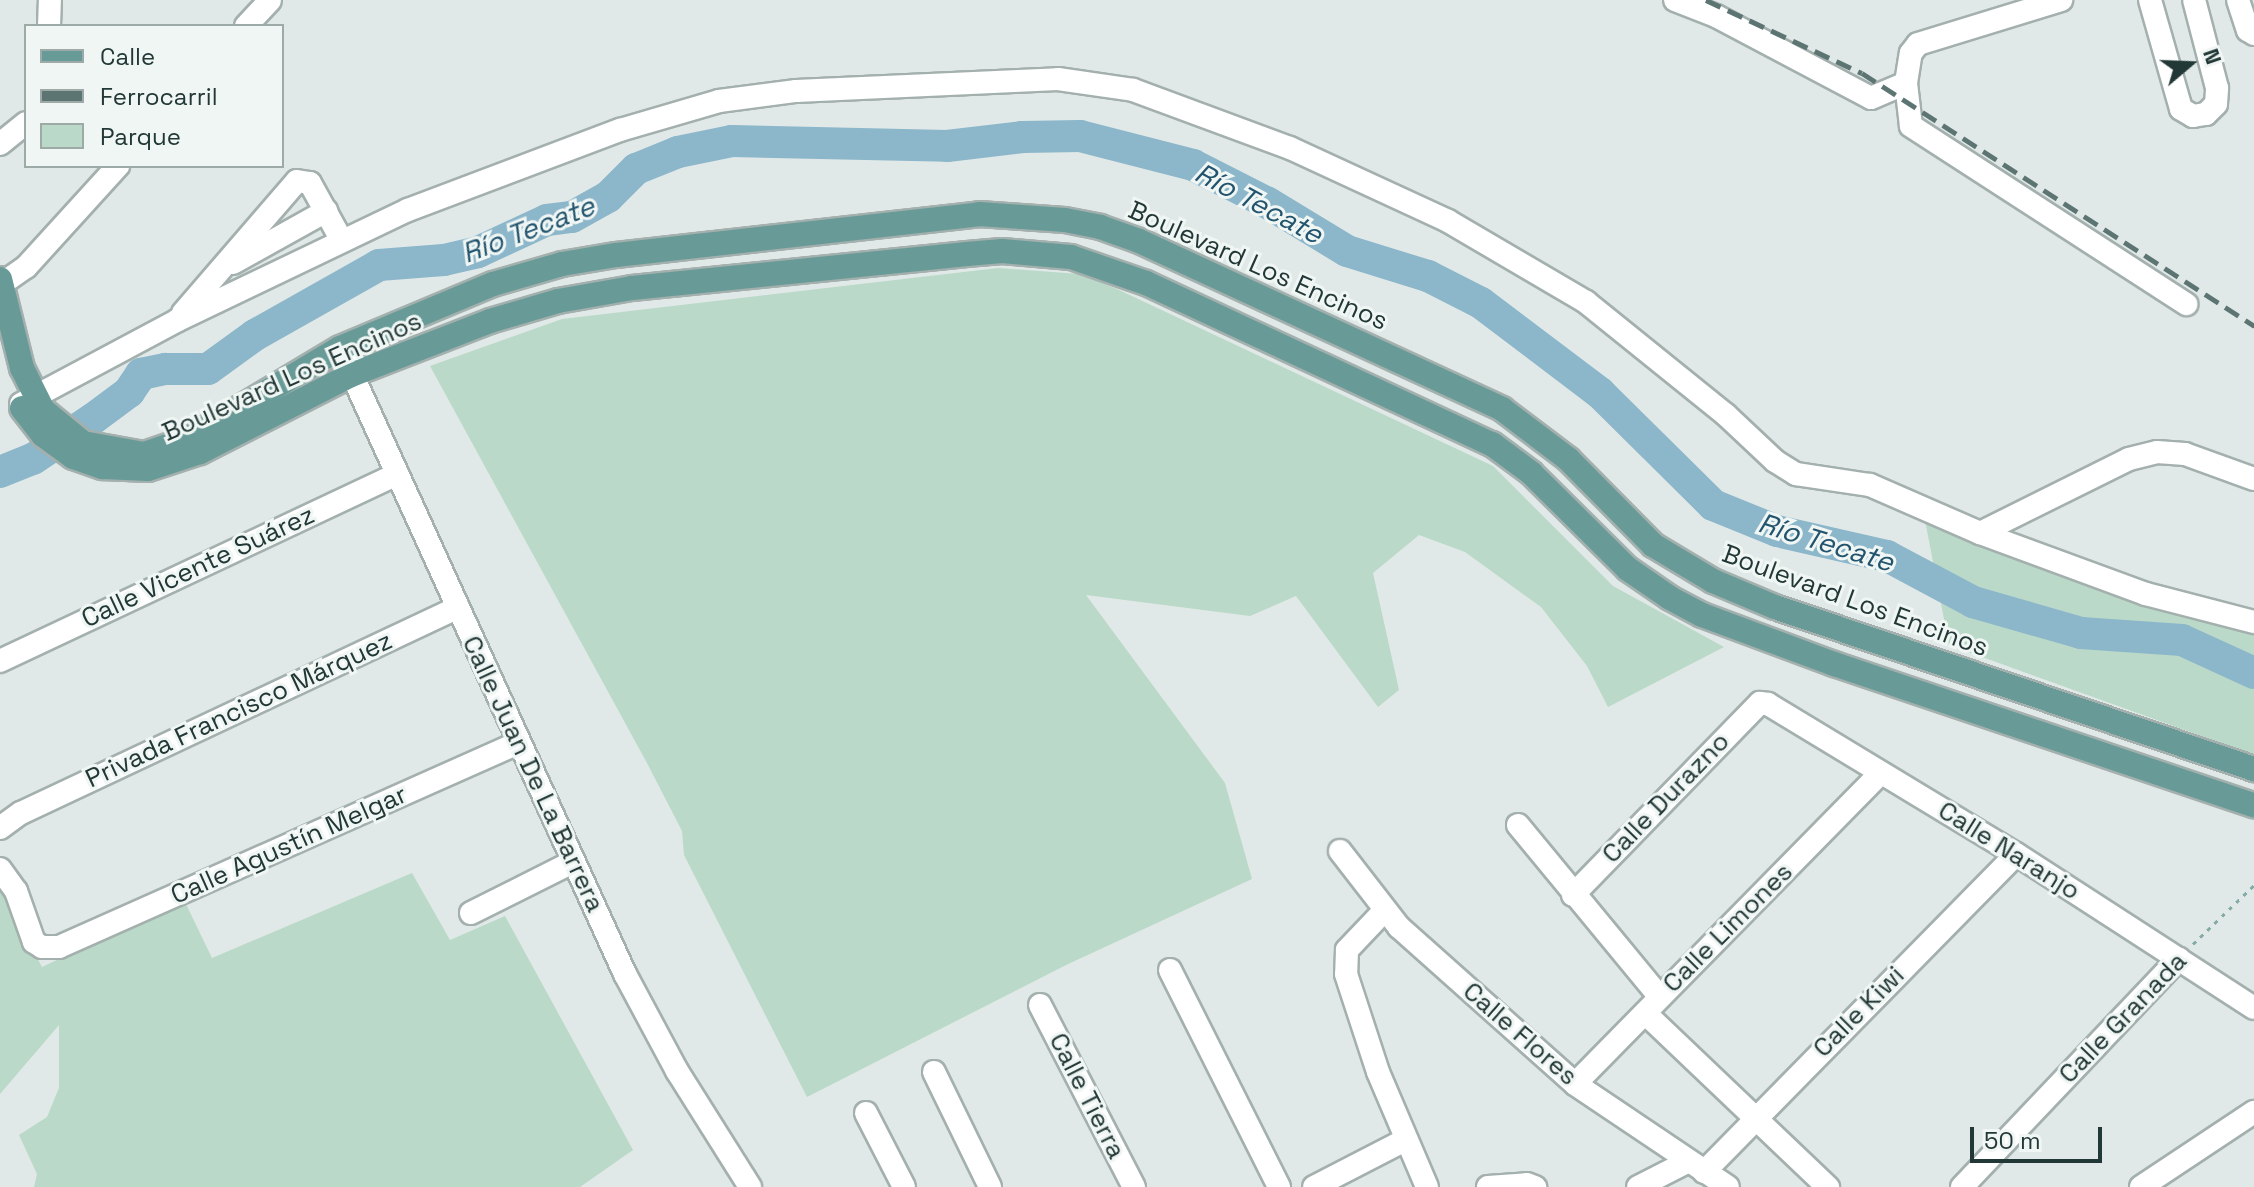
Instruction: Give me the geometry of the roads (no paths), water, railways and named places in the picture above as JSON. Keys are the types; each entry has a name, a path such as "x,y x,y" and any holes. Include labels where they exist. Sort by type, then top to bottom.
{"main road":[{"name":"Boulevard Los Encinos","path":"106,458 144,454 188,439 340,348 493,284 562,264 616,255 979,214 1065,220 1139,241 1502,409 1568,459 1653,545 1680,564 1775,607 2254,769"},
{"name":"Boulevard Los Encinos","path":"0,350 58,447 148,469 171,464 351,375 490,321 590,293 1002,251 1071,257 1146,283 1492,444 1531,473 1628,569 1670,598 1702,615 1834,664 2254,805"},
{"name":"Boulevard Los Encinos","path":"0,283 32,408"},
{"path":"1834,664 1843,630"}],"street":[{"path":"49,24 50,0"},
{"path":"248,24 270,0"},
{"path":"1675,0 1716,16 1871,98 2186,304"},
{"path":"1911,126 1906,83 1911,53 1918,44 2061,0"},
{"path":"2150,0 2181,109 2193,116 2206,114 2216,104 2217,88 2194,0"},
{"path":"2238,0 2248,30 2254,34"},
{"path":"32,408 178,320 342,241 408,210 620,130 719,101 796,91 1058,79 1133,90 1290,148 1448,221 1586,302 1725,414 1775,461 1796,474 1870,485 1980,533 2146,594 2254,622"},
{"path":"1871,98 1906,83"},
{"path":"0,144 24,125"},
{"path":"0,283 26,267 116,168"},
{"path":"178,320 297,181 310,183 342,241"},
{"path":"219,270 326,211"},
{"name":"Calle Juan De La Barrera","path":"340,348 518,743 649,1021 750,1187"},
{"path":"1980,533 2129,459 2157,452 2185,454 2254,479"},
{"name":"Calle Vicente Suárez","path":"0,661 397,474"},
{"name":"Privada Francisco Márquez","path":"0,828 21,813 458,607"},
{"name":"Calle Naranjo","path":"1760,703 1768,704 2016,854 2254,1008"},
{"name":"Calle Durazno","path":"1573,895 1760,703"},
{"name":"Calle Agustín Melgar","path":"0,869 16,891 34,942 42,947 59,947 518,743"},
{"name":"Calle Limones","path":"1575,1084 1881,773"},
{"path":"1518,825 1653,1005 1753,1119 1828,1187"},
{"name":"Calle Flores","path":"1340,851 1384,911 1575,1084 1728,1187"},
{"name":"Calle Kiwi","path":"1638,1187 1695,1167 1753,1119 2016,854"},
{"path":"471,913 573,862"},
{"path":"1384,911 1355,939 1344,961 1350,994 1405,1140 1427,1187"},
{"name":"Calle Granada","path":"1962,1187 2179,958"},
{"path":"1170,970 1279,1187"},
{"name":"Calle Tierra","path":"1040,1005 1134,1187"},
{"path":"934,1072 990,1187"},
{"path":"2141,1187 2254,1112"},
{"path":"866,1113 904,1187"},
{"path":"1314,1187 1405,1140"},
{"path":"1488,1187 1527,1184 1535,1187"}],"waterway":[{"name":"Río Tecate","path":"0,472 33,459 94,418 129,392 141,374 165,369 208,369 255,335 379,265 444,260 478,252 547,220 572,217 608,197 636,169 678,152 732,141 947,146 1022,137 1080,136 1193,165 1268,203 1347,251 1428,276 1481,303 1600,393 1713,505 1777,531 1887,556 1973,602 2081,633 2182,640 2254,673"}],"railway":[{"path":"1706,0 1862,73 2254,326"}]}
